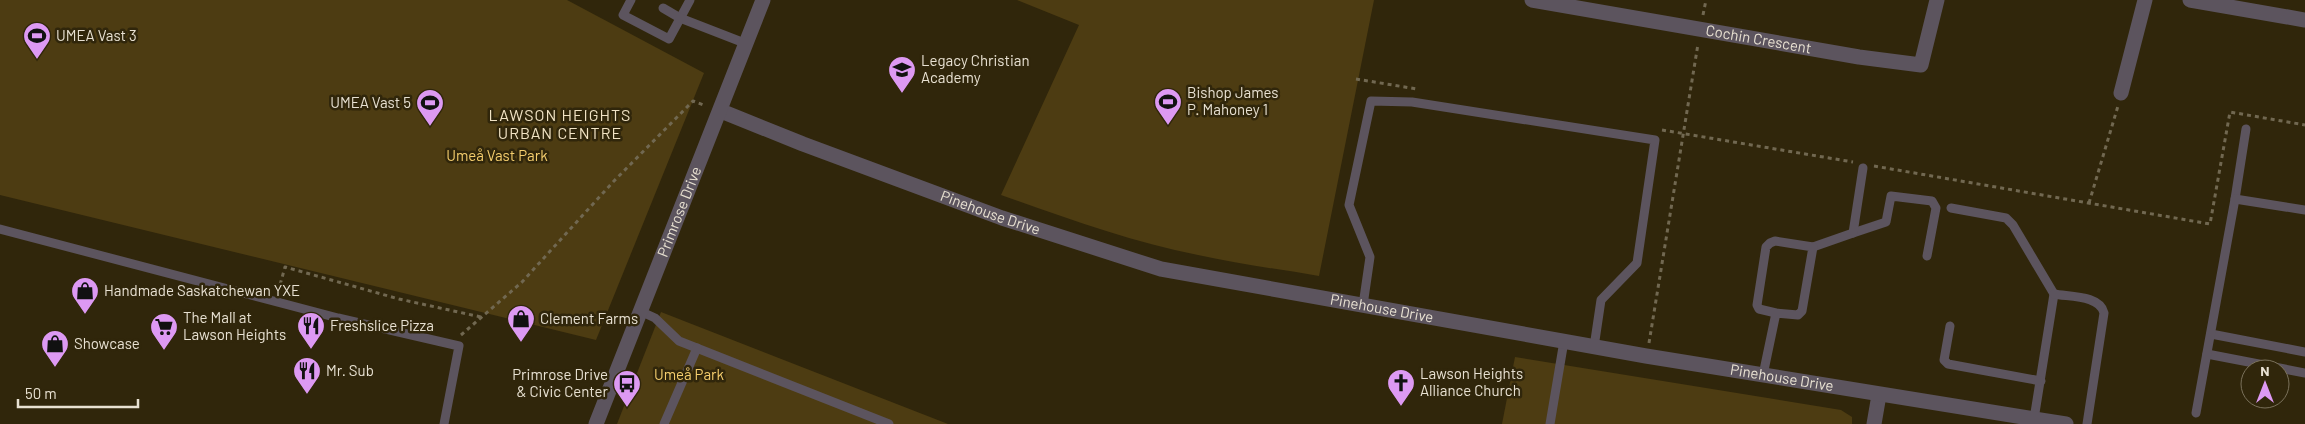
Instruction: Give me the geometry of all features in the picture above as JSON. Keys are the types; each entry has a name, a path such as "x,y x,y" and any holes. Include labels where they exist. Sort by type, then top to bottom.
{"street":[{"name":"Primrose Drive","path":"596,424 642,312 763,0"},
{"name":"Cochin Crescent","path":"1532,0 1700,30 1859,56 1921,64 1937,0"},
{"path":"2121,93 2144,0"},
{"path":"2190,0 2305,20"},
{"name":"Pinehouse Drive","path":"721,111 1002,218 1161,270 1646,356 2066,424"},
{"path":"1874,424 1879,395"}],"lane":[{"path":"632,0 623,15 669,39 690,0"},
{"path":"663,8 680,18 747,44"},
{"path":"1363,306 1370,257 1349,205 1372,101 1412,102 1656,140 1637,262 1601,300 1594,347"},
{"path":"2196,413 2246,129"},
{"path":"1853,233 1863,165"},
{"path":"1813,247 1802,311 1798,315 1759,309 1757,305 1766,247 1770,242 1775,241 1813,247 1886,222 1892,196 1932,202 1936,208 1927,256"},
{"path":"2235,199 2305,210"},
{"path":"1951,208 2006,218 2013,225 2054,294 2034,419"},
{"path":"0,229 338,318 460,346 444,424"},
{"path":"2054,294 2096,302 2104,313 2087,424"},
{"path":"642,312 655,318 679,341 889,424"},
{"path":"1764,375 1776,313"},
{"path":"1950,326 1944,354 1944,360 1948,364 2041,381"},
{"path":"2211,334 2305,352"},
{"path":"1550,424 1564,341"},
{"path":"664,424 697,348"},
{"path":"2207,354 2305,373"}],"path":[{"path":"1646,356 1700,30"},
{"path":"1356,79 1424,90"},
{"path":"451,343 522,282 613,182 693,101 699,103"},
{"path":"1656,128 2210,224 2230,112 2305,125"},
{"path":"2089,203 2114,123"},
{"path":"275,301 285,267 400,299 481,317"}],"green space":[{"name":"Umeå Vast Park","path":"0,0 567,0 704,73 596,340 0,195"},
{"path":"1017,0 1374,0 1319,276 1173,250 1099,229 1001,195 1079,25"},
{"name":"Umeå Park","path":"661,312 948,424 617,424"},
{"path":"1515,357 1841,410 1852,417 1852,424 1502,424"}],"place":[{"name":"UMEA Vast 3","path":"37,60"},
{"name":"Legacy Christian Academy","path":"902,94"},
{"name":"Bishop James P. Mahoney 1","path":"1168,126"},
{"name":"UMEA Vast 5","path":"430,127"},
{"name":"Handmade Saskatchewan YXE","path":"85,315"},
{"name":"Clement Farms","path":"521,343"},
{"name":"Freshslice Pizza","path":"311,350"},
{"name":"The Mall at Lawson Heights","path":"164,351"},
{"name":"Showcase","path":"55,368"},
{"name":"Mr. Sub","path":"307,395"},
{"name":"Lawson Heights Alliance Church","path":"1401,407"},
{"name":"Primrose Drive & Civic Center","path":"627,408"}],"district":[{"name":"LAWSON HEIGHTS URBAN CENTRE","path":"560,124"}]}
